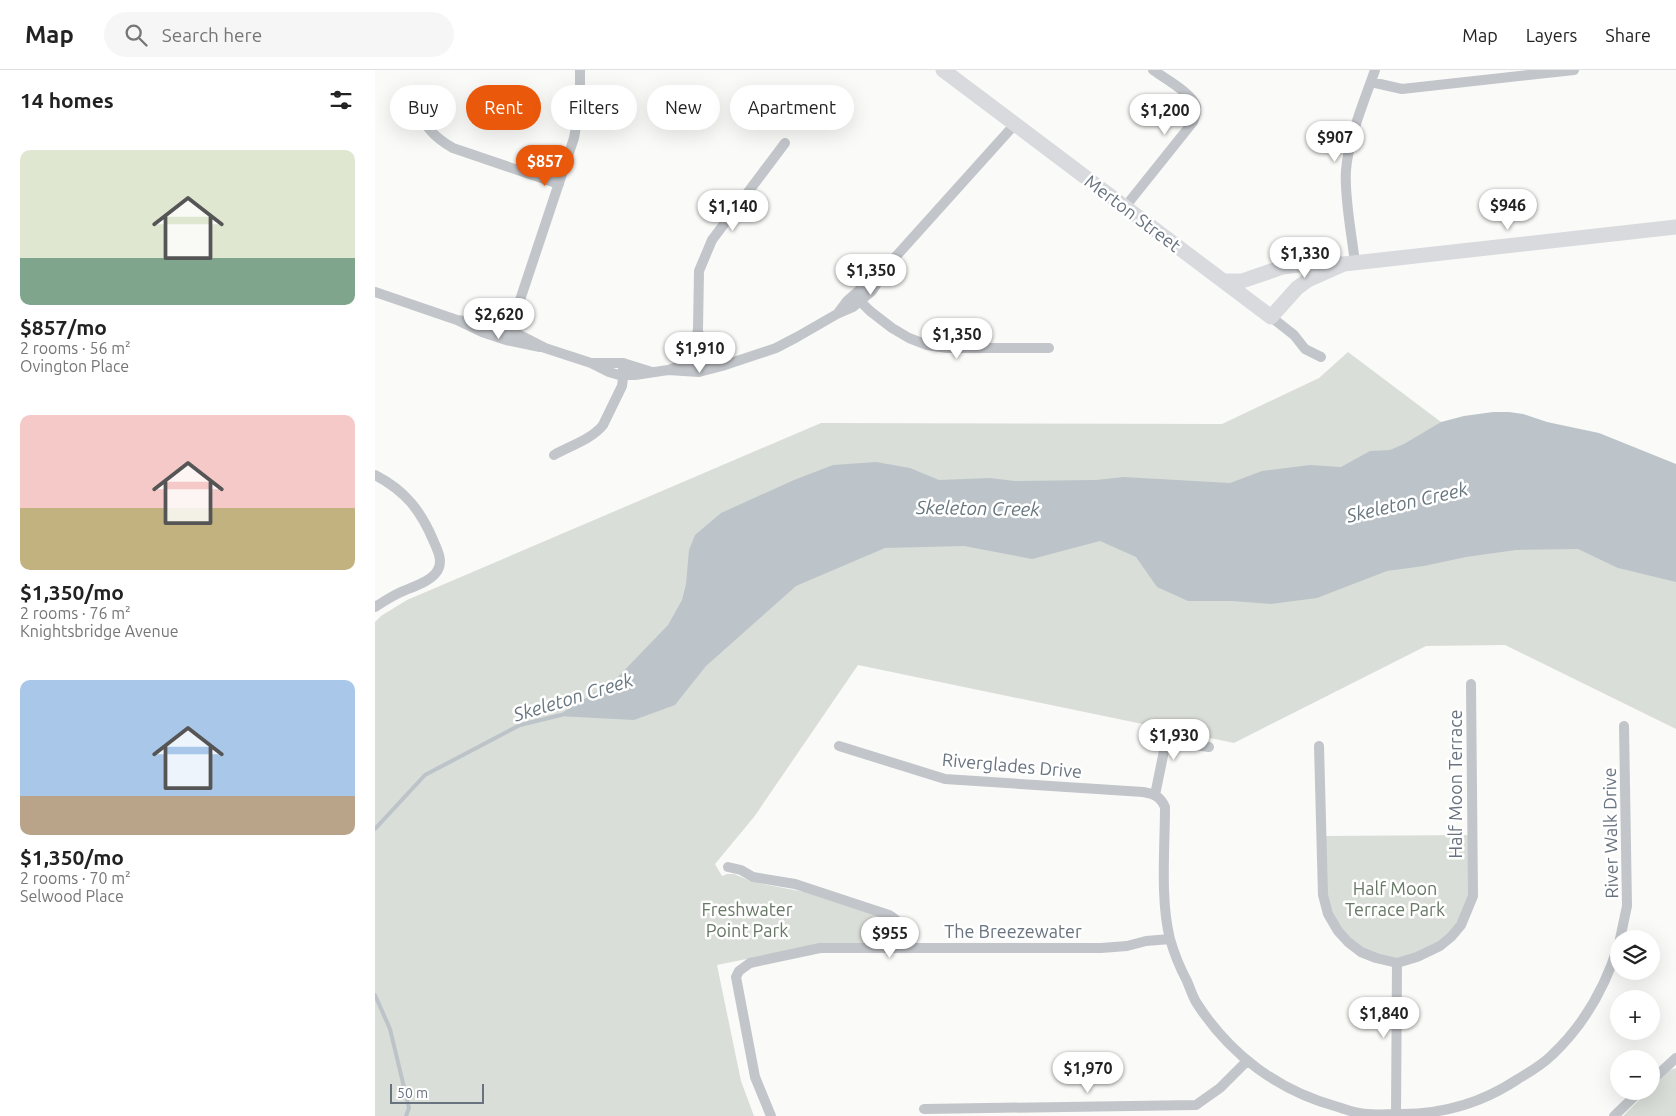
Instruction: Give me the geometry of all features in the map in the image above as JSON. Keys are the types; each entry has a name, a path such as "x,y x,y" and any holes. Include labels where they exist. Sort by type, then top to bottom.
{"street":[{"path":"508,334 516,320 519,303 578,121 581,88 580,70"},
{"name":"Merton Street","path":"943,70 1271,317 1294,336 1305,349 1321,357"},
{"path":"1125,207 1193,122 1196,113 1191,98 1153,70"},
{"path":"1349,264 1346,171 1352,138 1375,70"},
{"path":"1371,82 1402,88 1574,70"},
{"path":"375,292 457,320 481,332 508,334 525,345 545,348 620,375 635,375 731,362 775,348 853,307 1015,124"},
{"path":"430,130 453,148 559,184"},
{"path":"699,365 702,350 698,329 699,271 704,256 712,240 785,143"},
{"path":"1223,281 1242,280 1283,267 1306,264 1349,264 1676,227"},
{"path":"1271,317 1297,288 1308,280 1349,264"},
{"path":"862,296 870,311 892,328 909,338 936,347 1049,348"},
{"path":"591,363 623,363 652,372"},
{"path":"554,454 600,430 615,400 623,363"},
{"path":"375,475 398,490 420,513 438,551 440,560 438,570 431,578 396,594 375,607"},
{"name":"Half Moon Terrace","path":"1397,963 1417,957 1445,942 1461,925 1473,896 1471,684"},
{"name":"River Walk Drive","path":"1622,930 1627,906 1624,726"},
{"path":"1209,747 1165,741 1155,795 1165,807 1165,902 1170,939 1181,970 1196,1001 1231,1047 1247,1062 1272,1080 1315,1101 1365,1114 1418,1115 1456,1108 1485,1098 1505,1088 1551,1056 1586,1016 1603,986 1610,969"},
{"name":"Riverglades Drive","path":"839,746 945,779 1143,792 1155,795"},
{"path":"1319,746 1323,896 1328,914 1338,931 1361,952 1397,963 1396,1115"},
{"path":"728,867 741,870 753,877 795,884 889,915 897,919 902,933 902,947"},
{"name":"The Breezewater","path":"771,1116 755,1077 736,977 739,971 750,963 820,948 1101,948 1127,946 1146,940 1170,939"},
{"path":"1660,1073 1676,1058"},
{"path":"924,1108 1196,1105 1220,1088 1247,1062"},
{"path":"1614,1116 1631,1100"}],"green space":[{"name":"Freshwater Point Park","path":"1348,352 1441,422 1497,495 1676,519 1676,729 1505,645 1426,646 1234,743 858,665 754,817 715,864 722,876 734,874 753,882 804,892 889,920 893,923 895,930 886,942 879,944 820,944 717,965 741,1081 754,1116 375,1116 375,622 381,616 407,600 821,423 1222,424 1319,378"},
{"name":"Half Moon Terrace Park","path":"1472,835 1473,896 1451,937 1397,963 1361,952 1328,914 1322,836"},
{"path":"1676,1068 1676,1116 1623,1116 1639,1100 1660,1100 1660,1079 1670,1070"}],"water":[{"path":"1493,412 1523,414 1547,422 1599,433 1676,464 1676,582 1618,568 1578,549 1516,550 1387,571 1317,598 1271,604 1232,601 1188,601 1157,587 1136,557 1100,541 1032,559 964,546 885,548 796,586 706,666 675,705 634,720 557,716 615,680 668,625 682,600 686,584 689,550 695,535 721,513 794,480 833,465 876,462 910,468 939,480 990,478 1015,481 1096,480 1124,477 1230,483 1262,471 1310,465 1341,467 1370,451 1390,450 1404,444 1441,422 1464,416"}],"waterway":[{"name":"Skeleton Creek","path":"375,829 425,775 520,725 561,715"},
{"name":"Skeleton Creek","path":"375,995 390,1029 409,1108 406,1116"}]}
